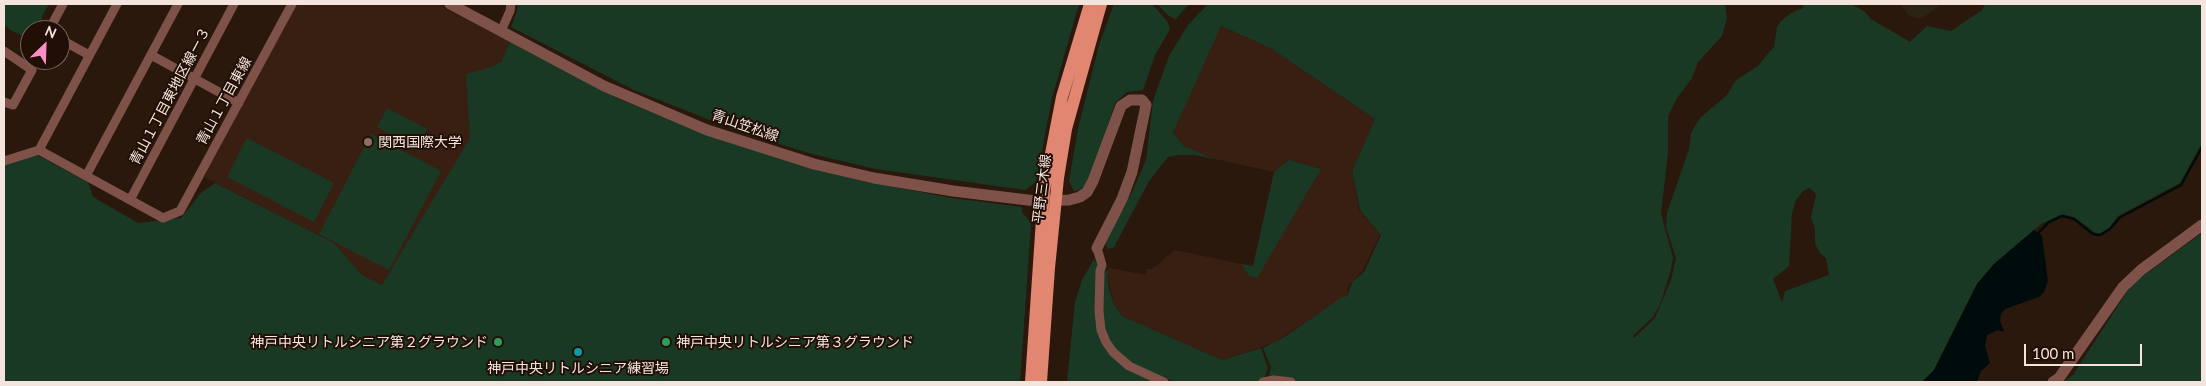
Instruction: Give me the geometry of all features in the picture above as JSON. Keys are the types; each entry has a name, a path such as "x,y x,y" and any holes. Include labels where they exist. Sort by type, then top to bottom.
{"main road":[{"name":"平野三木線","path":"1031,382 1049,201 1062,97 1090,4"},
{"name":"平野三木線","path":"1041,382 1049,201 1066,129 1101,4"}],"street":[{"path":"54,20 63,4"},
{"path":"4,161 39,150 117,4"},
{"path":"86,176 178,4"},
{"name":"青山１丁目東地区線ー３","path":"130,200 234,4"},
{"name":"青山１丁目東線","path":"130,200 163,218 180,211 292,4"},
{"name":"青山笠松線","path":"450,4 588,78 636,101 740,142 814,164 874,178 963,192 1049,201 1074,199 1087,192 1093,181 1121,106 1134,99 1145,101 1146,105 1132,172 1122,199 1097,248"},
{"path":"501,31 511,4"},
{"path":"70,45 89,56"},
{"path":"4,51 32,70 13,105 4,102"},
{"path":"151,55 238,103"},
{"path":"39,150 130,200"},
{"path":"2053,382 2059,378 2123,287 2141,270 2202,225"},
{"path":"1097,248 1102,265 1100,271 1099,311 1101,330 1106,342 1113,352 1129,366 1164,382"},
{"path":"1263,382 1274,380 1290,382"}],"shaded area":[{"name":"関西国際大学","path":"296,4 437,4 510,42 501,62 505,91 382,285 362,275 334,243 204,177"},
{"path":"1900,4 1942,4 1921,19 1909,16"},
{"path":"1220,26 1272,49 1375,119 1352,171 1359,210 1380,234 1363,270 1348,286 1347,296 1273,343 1222,360 1122,316 1114,305 1107,276 1110,268 1146,275 1147,269 1152,269 1175,250 1241,264 1249,276 1321,169 1289,160 1274,172 1215,159 1184,146 1173,133"},
{"path":"2034,230 2042,236 2048,281 2044,292 2039,297 2005,309 2001,314 2000,320 2004,332 1998,330 1987,335 1985,346 1990,363 1981,371 1977,382 1922,382 1934,370 1977,284 1994,264"}],"green space":[{"path":"4,4 49,4 42,20 20,20 20,34 10,30 4,24"},
{"path":"518,4 1079,4 1052,98 1036,182 1025,190 876,169 812,154 738,131 634,90 511,27"},
{"path":"1114,4 1152,4 1167,21 1170,29 1155,55 1143,90 1127,92 1115,103 1099,153 1086,184 1080,190 1074,191 1069,181 1078,129 1099,45"},
{"path":"1157,4 1189,4 1176,19 1169,16"},
{"path":"1208,4 1725,4 1727,18 1722,36 1698,62 1692,78 1677,98 1668,116 1668,152 1661,214 1673,258 1661,302 1653,317 1633,336 1634,338 1655,318 1671,280 1676,258 1666,227 1667,213 1689,149 1691,133 1700,118 1727,95 1736,80 1758,66 1774,47 1777,27 1781,21 1791,13 1803,8 1803,4 1851,4 1864,11 1871,19 1910,42 1927,26 1951,31 1982,10 1985,4 2202,4 2202,143 2180,183 2118,216 2109,228 2100,234 2094,232 2074,217 2063,214 2041,224 1994,264 1977,284 1934,370 1922,382 1298,382 1288,379 1268,378 1271,367 1263,348 1286,336 1341,298 1347,296 1353,281 1364,272 1381,235 1360,210 1352,171 1375,119 1272,49 1221,26 1173,133 1184,146 1215,159 1195,155 1168,157 1149,181 1114,247 1108,249 1105,243 1133,190 1146,160 1153,101 1169,56 1188,25","holes":["1810,188 1816,194 1811,218 1815,229 1815,244 1820,253 1826,258 1829,275 1785,291 1782,302 1773,279 1789,266 1792,213 1796,200 1803,191"]},
{"path":"510,42 619,99 684,126 868,182 952,198 1022,207 1022,212 1031,223 1020,382 4,382 4,163 33,153 88,182 93,197 138,223 181,218 201,193 215,183 334,243 362,275 382,285 470,138 466,74 501,62"},
{"path":"387,108 427,129 417,149 377,127"},
{"path":"371,134 441,171 389,270 319,234"},
{"path":"247,138 334,183 314,222 227,177"},
{"path":"1289,160 1321,169 1257,278 1249,276 1241,264 1253,266 1274,172"},
{"path":"2202,233 2202,382 2063,382 2073,375 2132,284"},
{"path":"1094,259 1097,265 1100,335 1128,369 1156,382 1067,382 1075,302 1082,280"},
{"path":"1110,268 1107,276 1109,289 1114,305 1122,316 1222,360 1261,348 1268,368 1264,379 1256,382 1176,382 1138,369 1118,353 1104,332 1102,275"}],"waterway":[{"path":"2038,233 2049,222 2062,216 2074,219 2093,234 2100,235 2110,229 2119,218 2181,185 2202,147"}],"place":[{"name":"関西国際大学","path":"368,142"},
{"name":"神戸中央リトルシニア第２グラウンド","path":"498,342"},
{"name":"神戸中央リトルシニア第３グラウンド","path":"666,342"},
{"name":"神戸中央リトルシニア練習場","path":"578,352"}]}
